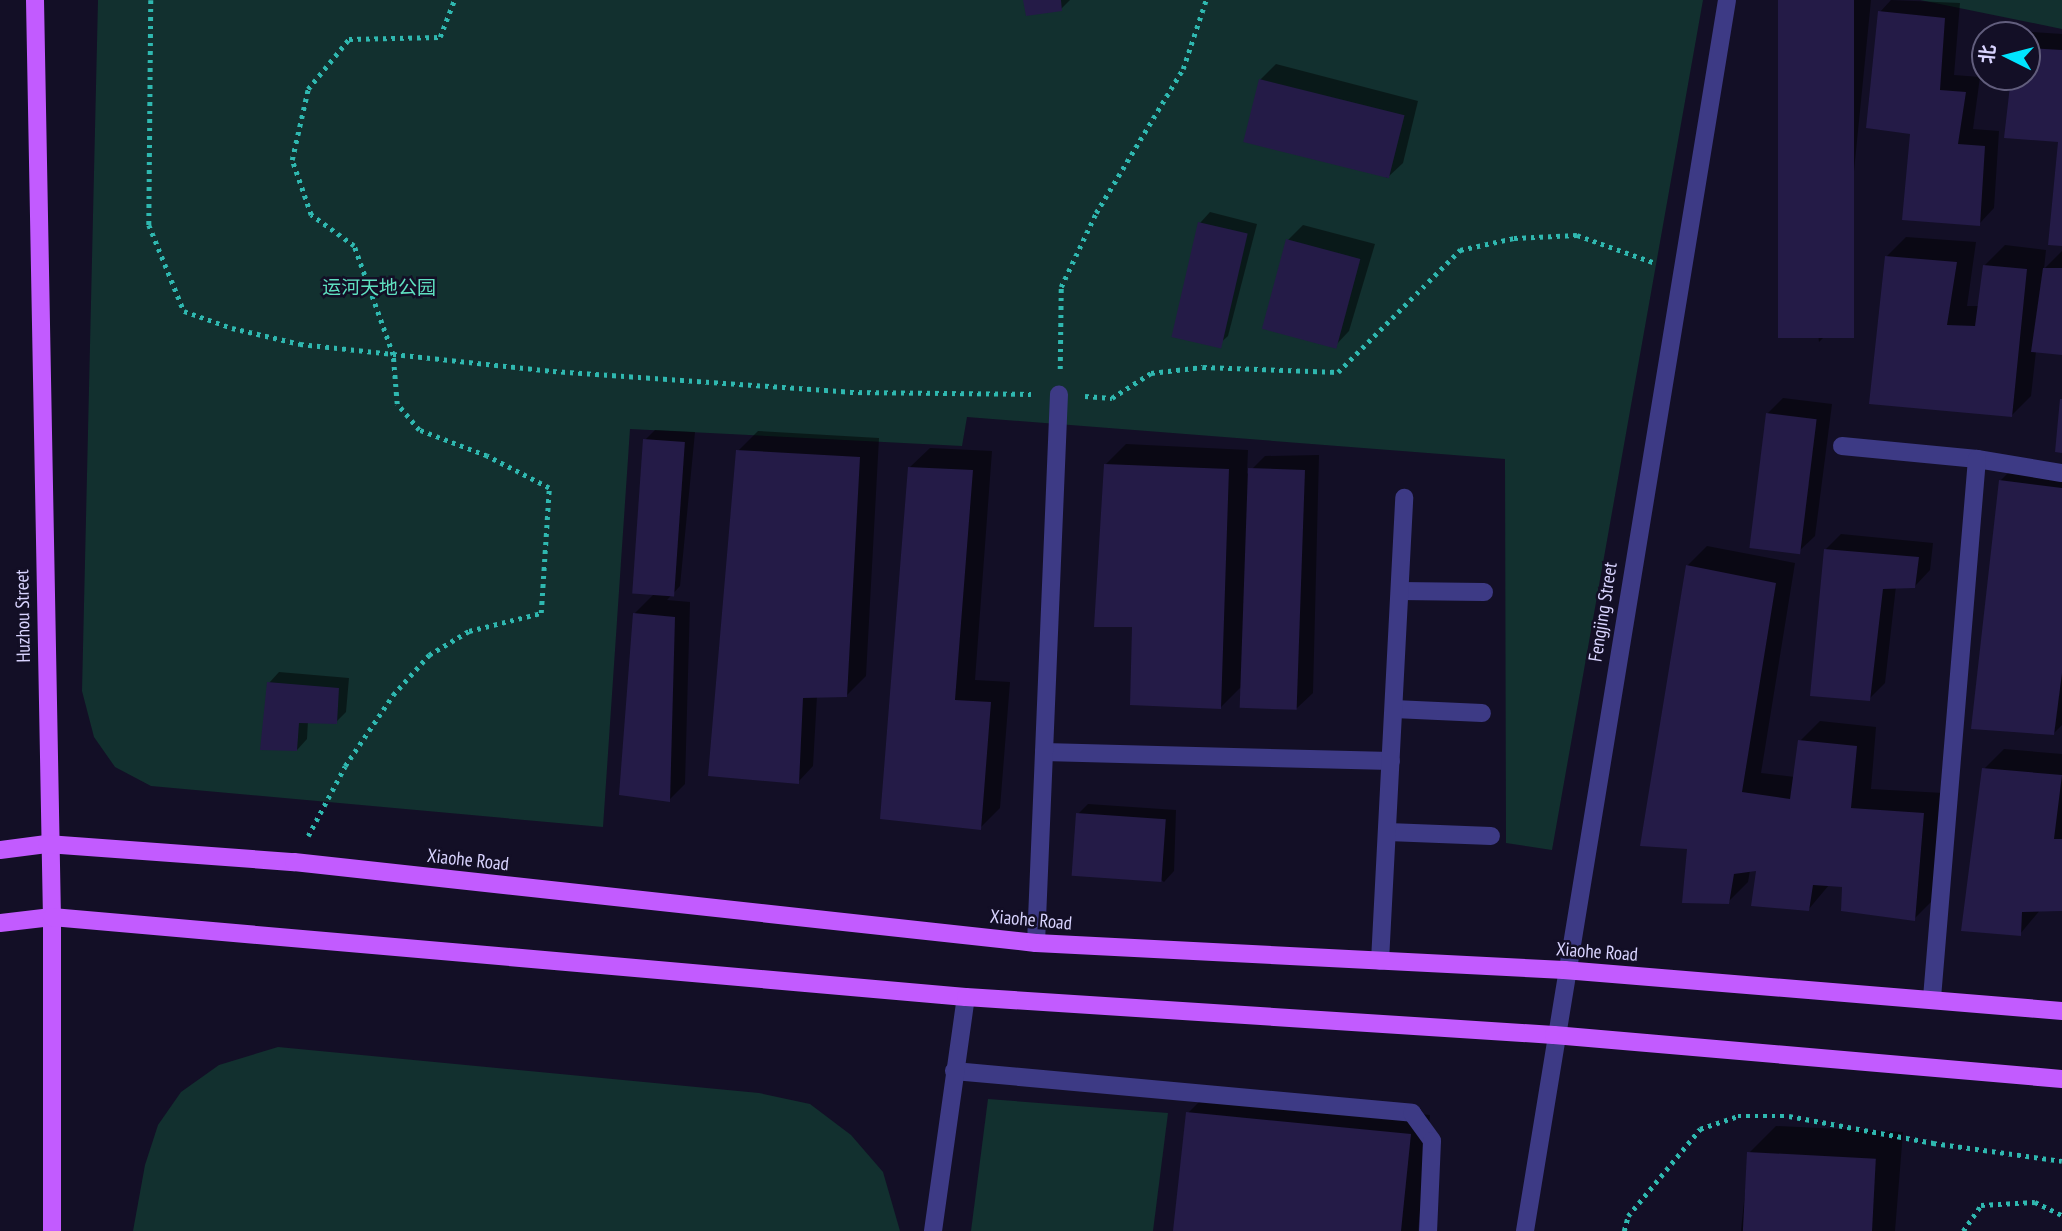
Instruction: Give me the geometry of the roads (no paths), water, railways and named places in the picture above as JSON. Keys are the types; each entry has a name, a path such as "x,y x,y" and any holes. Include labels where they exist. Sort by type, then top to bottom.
{"main road":[{"name":"Huzhou Street","path":"35,0 47,844 52,917 52,1231"},
{"name":"Xiaohe Road","path":"0,850 47,844 294,862 1036,943 1564,970 1932,998 2062,1011"},
{"path":"0,923 52,917 965,997 1554,1035 2062,1079"}],"street":[{"name":"Fengjing Street","path":"1525,1231 1564,970 1727,0"},
{"path":"1036,943 1059,394"},
{"path":"1842,446 1977,458 2062,472"},
{"path":"1932,998 1977,458"},
{"path":"1380,961 1404,498"},
{"path":"1399,591 1484,592"},
{"path":"1394,709 1482,713"},
{"path":"1044,752 1391,761"},
{"path":"1388,832 1491,836"},
{"path":"933,1231 965,997"},
{"path":"954,1072 1412,1113 1432,1140 1428,1231"}],"park label":[{"name":"运河天地公园","path":"379,288"}]}
